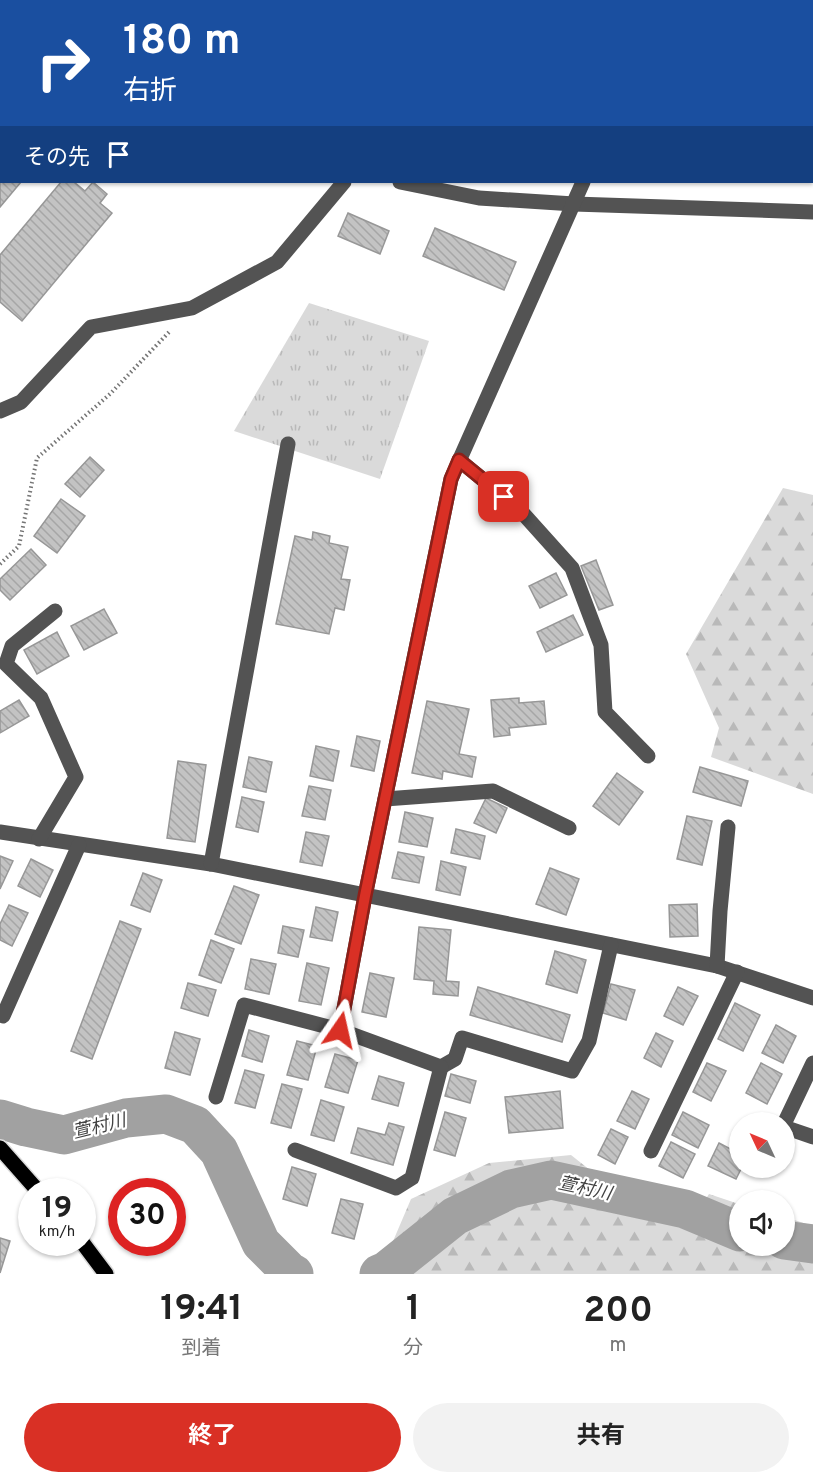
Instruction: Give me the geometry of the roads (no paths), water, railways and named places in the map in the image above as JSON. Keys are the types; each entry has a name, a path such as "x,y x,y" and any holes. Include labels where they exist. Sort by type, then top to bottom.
{"main road":[{"path":"0,1148 27,1178"},
{"path":"92,1256 106,1274"}],"street":[{"path":"0,411 21,402 91,327 192,308 277,262 343,183"},
{"path":"405,183 478,198 574,204 813,212"},
{"path":"340,1030 365,896 451,479 583,183"},
{"path":"211,864 288,444"},
{"path":"459,460 519,509 572,568 602,645 605,712 648,756"},
{"path":"39,839 76,777 41,698 6,664 12,646 54,611"},
{"path":"385,800 493,791 569,828"},
{"path":"717,966 728,827"},
{"path":"0,832 211,864 717,966 813,998"},
{"path":"3,1016 79,845"},
{"path":"295,1150 396,1188 412,1178 441,1067 455,1059 462,1038 572,1071 589,1041 611,945"},
{"path":"651,1151 737,972"},
{"path":"216,1096 244,1005 340,1030 441,1067"},
{"path":"790,1112 813,1063"},
{"path":"795,1130 813,1137"}],"waterway":[{"name":"萱村川","path":"0,1119 64,1135 126,1118 166,1114 195,1125 219,1151 261,1243 294,1274"},
{"name":"萱村川","path":"379,1274 386,1271 455,1216 511,1189 551,1180 685,1209 729,1227"},
{"name":"萱村川","path":"795,1242 813,1244"}]}
